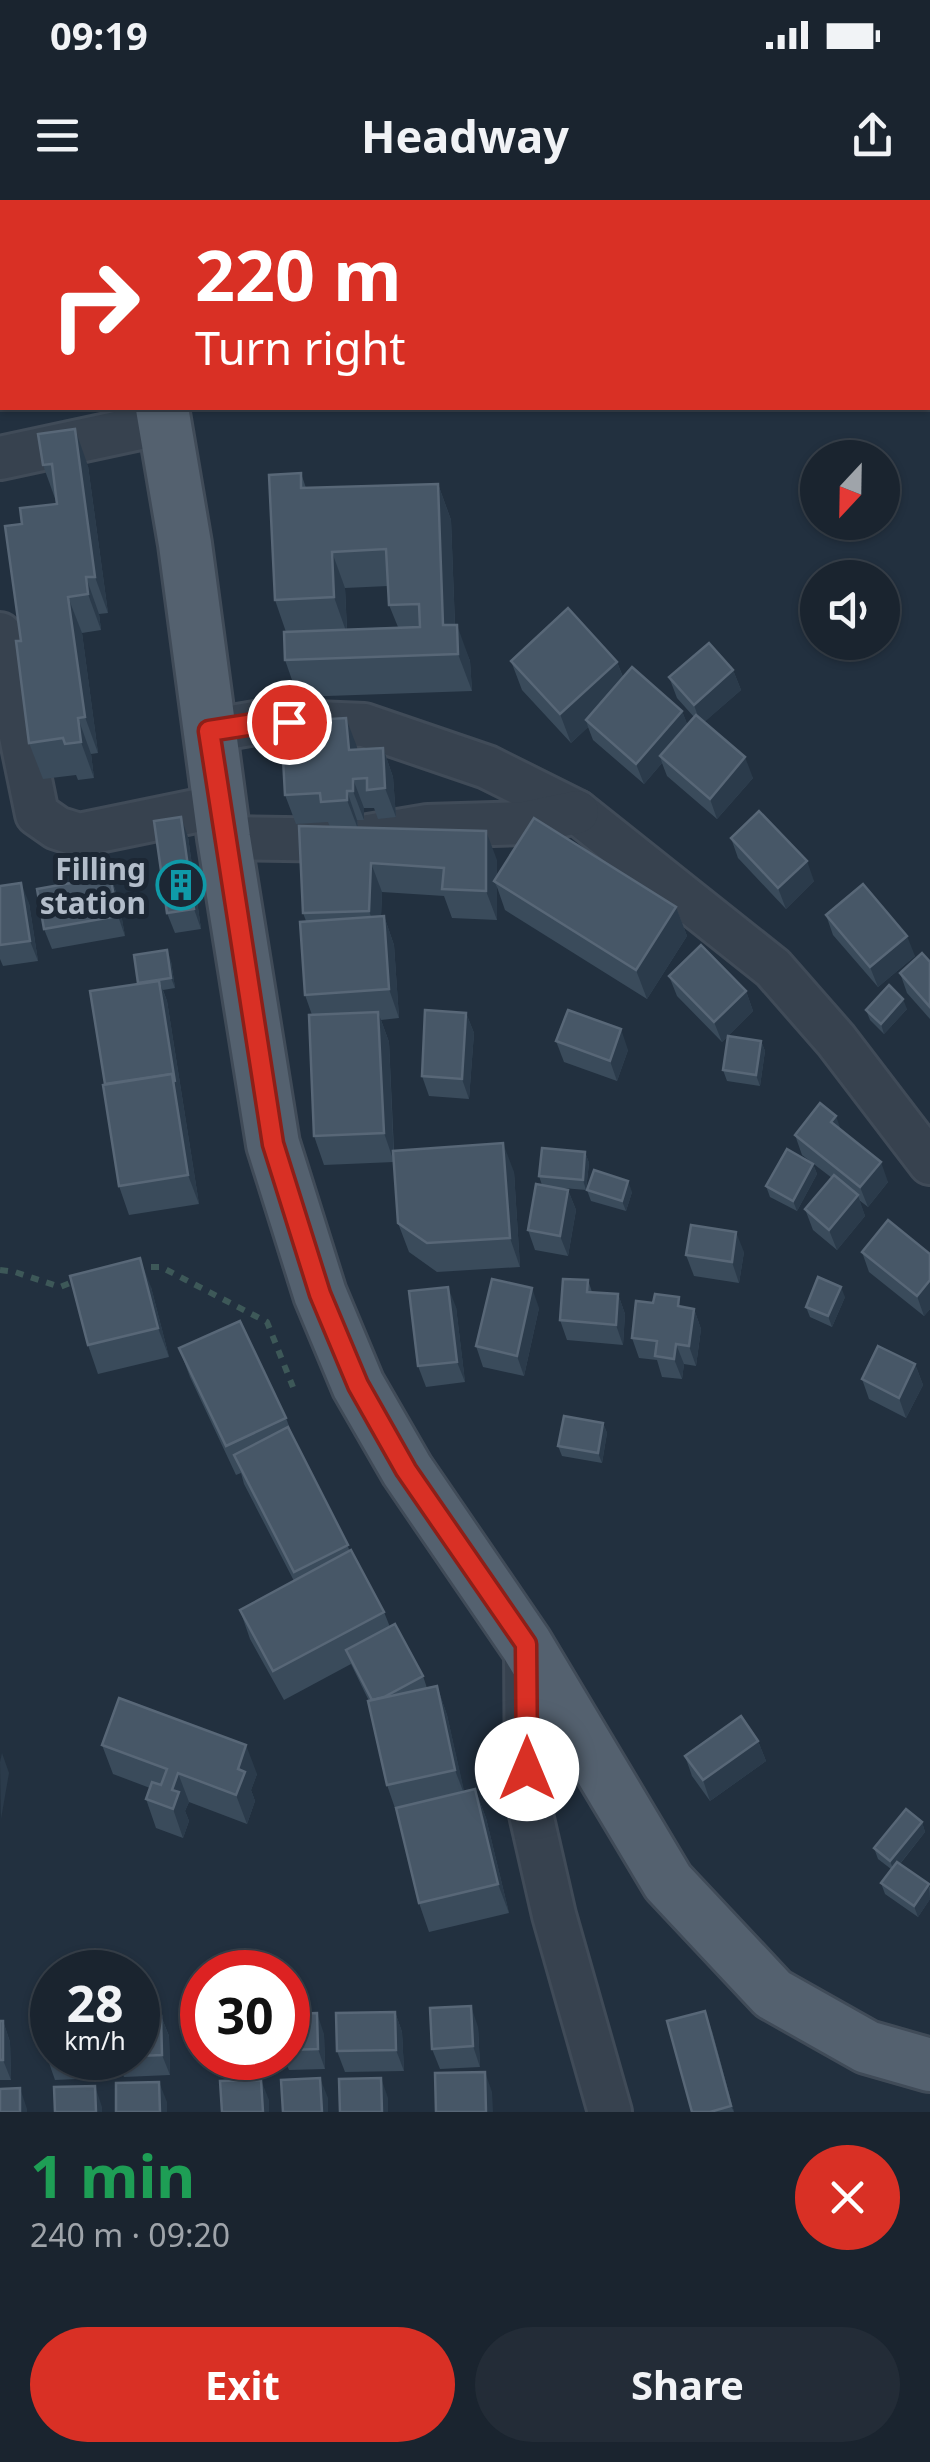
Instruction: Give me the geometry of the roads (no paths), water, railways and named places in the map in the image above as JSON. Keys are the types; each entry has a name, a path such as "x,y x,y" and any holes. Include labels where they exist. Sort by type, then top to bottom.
{"main road":[{"path":"162,415 185,544 222,822 273,1144 320,1294 358,1385 406,1470 526,1644 668,1882 774,1994 867,2048 930,2065"}],"street":[{"path":"0,458 162,415"},
{"path":"0,634 38,814 57,828 78,835 222,822 345,840 428,826 525,823 578,812"},
{"path":"209,731 267,722 364,725 487,768 578,812 773,968 836,1040 930,1163"},
{"path":"526,1644 527,1797 554,1915 610,2112"}],"place":[{"name":"Filling station","path":"181,885"}]}
